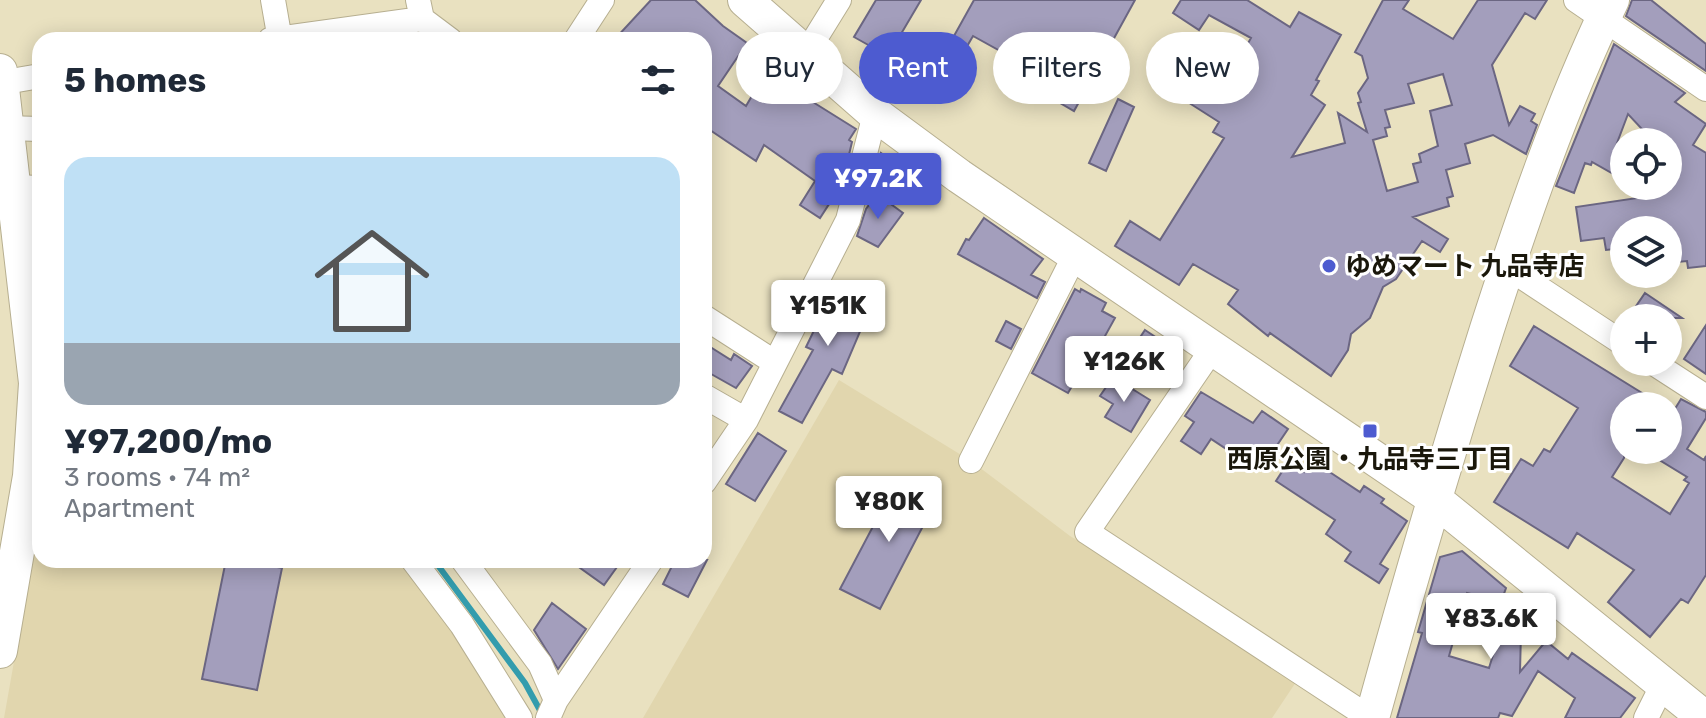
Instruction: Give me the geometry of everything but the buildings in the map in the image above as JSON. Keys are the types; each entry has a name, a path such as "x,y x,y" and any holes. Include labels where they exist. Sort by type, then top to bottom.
{"street":[{"path":"273,0 276,32"},
{"path":"581,32 602,0"},
{"path":"745,0 780,32"},
{"path":"819,32 839,0"},
{"path":"1213,348 1087,532 1371,718 1433,498 1507,267 1597,6 1706,89"},
{"path":"312,32 420,10 442,32"},
{"path":"32,77 1,79 13,161 32,344"},
{"path":"843,87 959,176 1433,498 1705,718"},
{"path":"712,470 746,420 848,220 875,114"},
{"path":"13,161 32,138"},
{"path":"971,461 1076,253"},
{"path":"1507,267 1610,335"},
{"path":"712,322 774,362"},
{"path":"1674,376 1706,397"},
{"path":"712,401 746,420"},
{"path":"0,651 30,476 32,445"},
{"path":"419,568 462,625 520,718"},
{"path":"469,568 540,664 552,709"},
{"path":"552,709 646,568"},
{"path":"1646,718 1663,684"}],"shaded area":[{"path":"839,380 971,461 1070,536 1302,673 1272,718 643,718"},
{"path":"32,560 32,568 418,568 520,718 4,718"}],"waterway":[{"path":"440,568 525,683 542,714"}],"place":[{"name":"ゆめマート 九品寺店","path":"1329,266"},
{"name":"西原公園・九品寺三丁目","path":"1370,431"}]}
